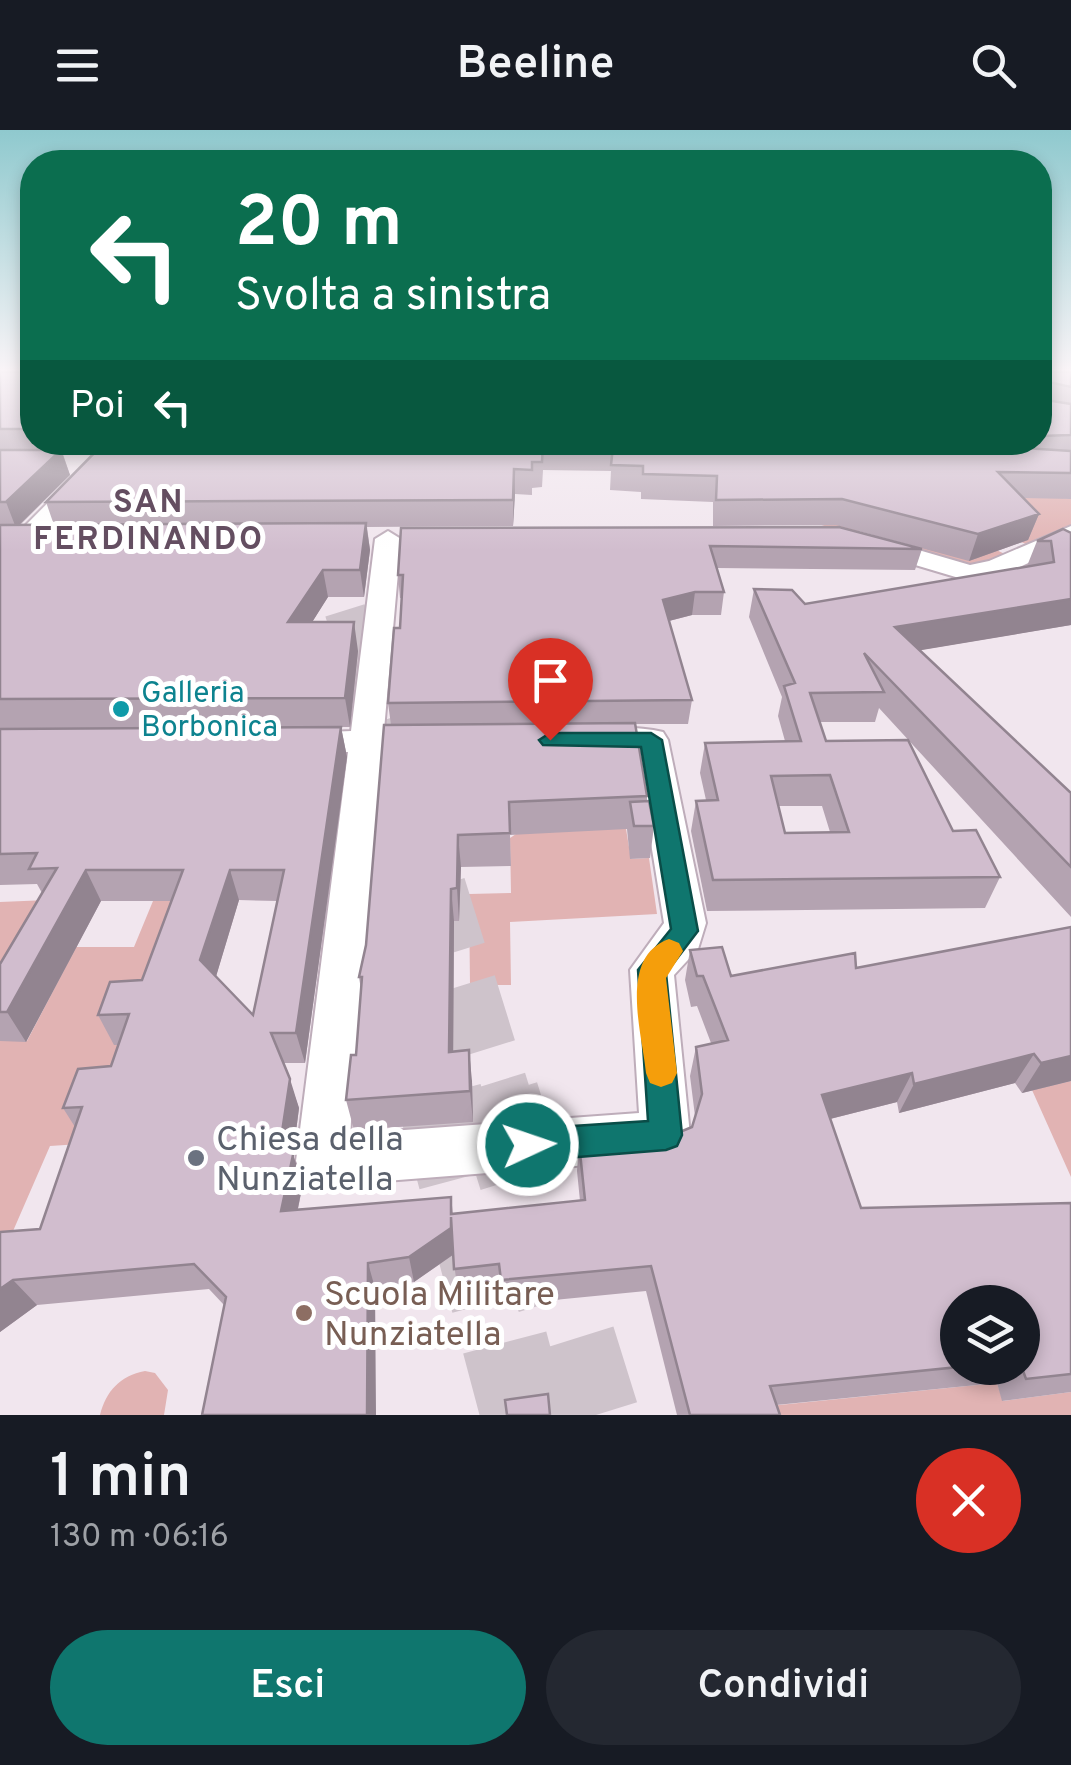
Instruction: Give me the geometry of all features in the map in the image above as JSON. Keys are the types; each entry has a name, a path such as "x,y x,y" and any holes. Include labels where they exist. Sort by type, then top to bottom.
{"street":[{"path":"13,540 109,455"},
{"path":"59,465 99,465"},
{"path":"853,541 969,573 996,568 1071,534"},
{"path":"388,539 322,1161 655,1138 667,1131 652,970 683,937 685,924 651,740 566,740"},
{"path":"13,540 63,540"},
{"path":"266,742 456,741"}],"shaded area":[{"path":"988,496 1071,499 1071,526 1028,545 1010,537 990,547 1007,555 970,571 912,550 922,540 902,534 927,510 896,501 859,532 836,530 807,520 805,497 924,498 938,514 1001,512"},
{"path":"515,821 626,829 631,859 649,858 657,914 510,922 511,985 470,985 469,894 511,893 510,838 516,834"},
{"path":"72,899 0,1029 0,902"},
{"path":"195,900 114,1044 144,1043 80,1144 50,1146 0,1261 0,1041 27,1041 76,947 134,947 153,901"},
{"path":"1071,1081 1071,1177 1032,1090"},
{"path":"145,1371 155,1373 168,1390 164,1415 100,1415 115,1386"},
{"path":"977,1385 998,1385 1003,1401 1071,1392 1071,1415 761,1415 759,1407"}],"building":[{"path":"1052,432 1071,432 1052,436"},
{"path":"0,450 20,450 20,455 56,455 6,502 0,502"},
{"path":"1052,450 1071,451 1071,473 998,472 1039,514 978,534 842,499 716,500 717,476 643,474 643,466 611,465 612,455 1052,455"},
{"path":"92,455 542,455 542,462 532,462 532,470 514,469 513,500 46,502"},
{"path":"366,523 360,570 323,570 288,622 354,622 345,698 0,699 0,525"},
{"path":"839,527 922,549 710,546 724,592 695,592 663,600 692,700 388,703 394,628 400,628 401,528"},
{"path":"1063,529 1071,533 1071,599 895,627 1071,793 1071,867 864,653 884,692 810,693 826,741 908,740 953,831 976,830 1000,877 713,880 696,801 718,800 705,743 801,741 784,686 795,683 754,589 792,590 805,604 1054,562 1051,541 1037,541","holes":["830,775 849,832 785,833 771,776"]},
{"path":"635,723 647,796 509,802 510,833 458,835 457,888 451,889 449,1052 469,1050 470,1091 346,1100 351,1055 356,1055 359,977 366,945 384,725"},
{"path":"341,727 296,1033 271,1033 290,1079 282,1132 293,1155 281,1211 451,1197 451,1214 585,1200 579,1143 668,1137 692,1127 702,1094 696,1047 728,1040 703,976 697,976 690,950 722,947 731,976 855,953 856,968 1071,927 1071,1056 1041,1063 1034,1054 914,1084 912,1073 822,1095 861,1208 1071,1203 1071,1374 1040,1377 1040,1285 940,1285 940,1369 770,1386 780,1415 690,1415 651,1266 501,1280 499,1264 454,1269 451,1217 451,1228 409,1257 368,1263 367,1415 202,1415 226,1297 194,1264 13,1280 0,1289 0,1232 40,1229 82,1107 63,1108 78,1069 111,1066 129,1014 98,1015 110,982 142,980 183,870 86,870 7,1012 0,1012 0,964 57,868 29,869 37,853 0,854 0,729","holes":["230,870 284,870 253,1015 200,960"]},
{"path":"649,801 654,826 634,826 630,802"},
{"path":"548,1394 550,1415 507,1415 505,1400"}],"tunnel":[{"path":"296,455 308,495"},
{"path":"308,492 357,649"},
{"path":"356,647 382,730"},
{"path":"432,888 497,1097"},
{"path":"427,1050 440,1097"},
{"path":"439,1095 524,1415"},
{"path":"496,1095 596,1415"}],"slow traffic":[{"path":"661,1073 652,978 656,961 669,951"}],"place":[{"name":"Galleria Borbonica","path":"121,709"},
{"name":"Chiesa della Nunziatella","path":"196,1158"},
{"name":"Scuola Militare Nunziatella","path":"304,1313"}],"district":[{"name":"SAN FERDINANDO","path":"149,520"}],"route":[{"path":"528,1145 666,1135 652,970 685,931 651,740 550,740"}]}
